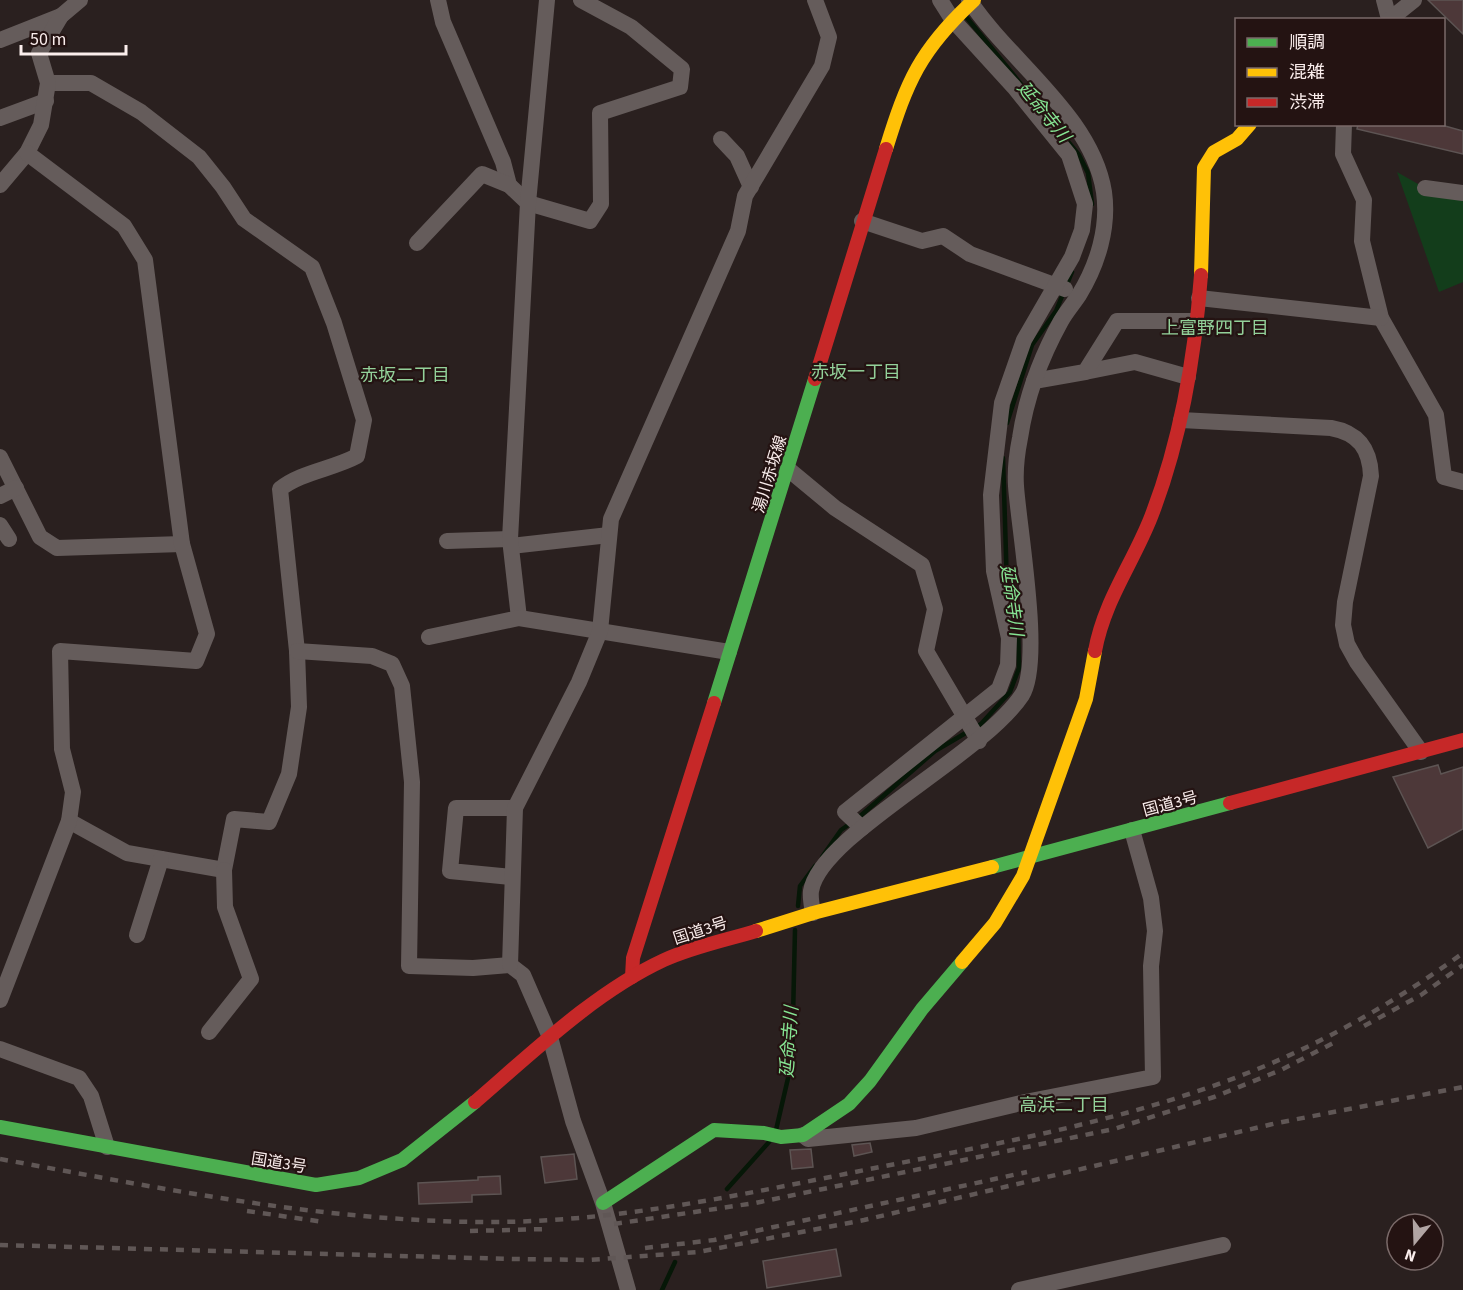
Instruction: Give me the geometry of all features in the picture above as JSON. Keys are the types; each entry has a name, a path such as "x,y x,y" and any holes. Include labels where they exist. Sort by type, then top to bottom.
{"main road":[{"name":"湯川赤坂線","path":"632,977 633,958 788,469 862,221 912,71 926,47 971,1"},
{"path":"603,1203 714,1130 764,1133 781,1137 803,1135 849,1104 870,1081 922,1009 995,923 1023,876 1086,699 1100,622 1151,517 1181,420 1199,298 1204,229 1204,168 1214,152 1237,139 1248,126"},
{"name":"国道3号","path":"0,1127 316,1185 359,1178 402,1160 453,1122 550,1037 632,977 666,959 808,914 1028,858 1463,740"}],"street":[{"path":"0,40 61,16 80,0"},
{"path":"438,0 443,22 503,162 509,185"},
{"path":"519,618 511,543 528,203 547,0"},
{"path":"417,243 482,174 509,185 528,203 590,221 601,204 600,114 680,87 682,69 631,27 581,0"},
{"path":"510,965 511,877 515,808 579,682 600,630 611,519 738,231 745,196 822,66 829,37 815,0"},
{"path":"862,828 845,812 999,689 1008,665 1009,638 994,571 992,517 994,463 1002,403 1024,340 1072,257 1082,230 1085,204 1069,155 1014,87 952,20 940,0"},
{"path":"1384,0 1389,18"},
{"path":"1390,18 1414,0"},
{"path":"808,914 811,891 824,864 849,838 979,741 1020,698 1027,687 1030,643 1016,483 1020,438 1034,381 1062,319 1080,294 1095,263 1106,220 1104,193 1096,157 1067,116 971,1"},
{"path":"0,185 27,153 41,125 48,83 39,53 61,16"},
{"path":"48,83 91,83 141,112 199,157 223,187 244,219 312,267 333,323 364,420 357,456 339,465 288,482 280,489 297,651 299,707 289,774 269,822 234,819 224,870 225,907 251,979 208,1032"},
{"path":"0,118 45,101"},
{"path":"1344,126 1343,154 1364,200 1362,241 1381,318 1436,415 1444,477 1463,482"},
{"path":"721,139 737,156 751,188"},
{"path":"0,1000 69,821 73,792 63,749 60,651 196,661 207,634 182,544 145,260 124,226 27,153"},
{"path":"1425,188 1463,193"},
{"path":"862,221 922,241 943,236 970,254 1080,294"},
{"path":"1199,298 1381,318"},
{"path":"1085,372 1117,321 1196,321"},
{"path":"1034,381 1135,362 1188,377"},
{"path":"1181,420 1345,430 1358,438 1366,449 1371,460 1371,476 1345,602 1343,625 1347,644 1357,662 1420,752"},
{"path":"0,457 40,537 57,548 182,544"},
{"path":"788,469 835,508 922,565 935,609 926,651 947,683 979,741"},
{"path":"0,496 16,488"},
{"path":"992,517 1019,519"},
{"path":"447,541 511,543 609,535"},
{"path":"429,637 519,618 729,652"},
{"path":"297,651 372,656 392,664 402,686 412,782 409,966 473,968 510,965 524,975 550,1037 573,1121 603,1203 628,1290"},
{"path":"913,758 927,781"},
{"path":"511,877 450,871 456,808 515,808"},
{"path":"69,821 127,853 224,870"},
{"path":"803,1135 808,1139 916,1128 1025,1102 1153,1077 1151,966 1155,931 1151,898 1132,830"},
{"path":"137,935 161,859"},
{"path":"0,1049 79,1078 91,1096 107,1147"},
{"path":"1019,1290 1223,1245"}],"green space":[{"path":"1397,172 1425,188 1463,193 1463,282 1439,292"}],"building":[{"path":"1428,0 1463,0 1463,34"},
{"path":"1358,126 1445,126 1463,131 1463,154 1357,129"},
{"path":"1438,765 1441,774 1463,767 1463,829 1428,848 1393,777"},
{"path":"870,1143 872,1152 854,1156 852,1145"},
{"path":"811,1149 813,1167 792,1169 790,1150"},
{"path":"574,1154 577,1179 545,1183 541,1157"},
{"path":"500,1176 501,1194 472,1195 472,1202 419,1204 418,1183 478,1180 478,1177"},
{"path":"836,1249 841,1276 767,1288 763,1261"}],"waterway":[{"name":"延命寺川","path":"967,18 1079,155 1088,173 1092,204"},
{"name":"延命寺川","path":"1007,423 1032,345 1056,311 1072,272"},
{"name":"延命寺川","path":"858,818 935,751 981,724 1010,692 1019,668 1018,623 1007,586 1003,458"},
{"name":"延命寺川","path":"822,857 841,830 851,823"},
{"name":"延命寺川","path":"798,906 800,886 815,866"},
{"name":"延命寺川","path":"776,1130 792,1061 795,930"},
{"name":"延命寺川","path":"727,1189 769,1142"},
{"name":"延命寺川","path":"662,1290 675,1262"}],"railway":[{"path":"0,1159 240,1201 361,1216 483,1222 620,1214 755,1192 1007,1141 1168,1101 1272,1063 1322,1040 1394,999 1463,953"},
{"path":"1364,1026 1421,995 1463,965"},
{"path":"614,1224 755,1203 1114,1129 1214,1097 1281,1070 1335,1042"},
{"path":"0,1245 588,1260 698,1252 864,1220 1277,1123 1463,1087"},
{"path":"645,1248 714,1240 1027,1172"},
{"path":"247,1211 324,1222"},
{"path":"470,1231 548,1229"}],"traffic: fast":[{"path":"714,703 815,379"},
{"path":"992,867 1230,803"},
{"path":"603,1203 714,1130 764,1133 781,1137 803,1135 849,1104 870,1081 922,1009 962,962"},
{"path":"0,1127 316,1185 359,1178 402,1160 475,1102"}],"traffic: slow":[{"path":"886,149 909,85 928,51 940,35 974,0"},
{"path":"1201,275 1204,168 1214,152 1237,139 1248,126"},
{"path":"962,962 995,923 1023,876 1086,699 1095,651"},
{"path":"756,931 813,913 992,867"}],"traffic: jam":[{"path":"815,379 886,149"},
{"path":"1095,651 1105,615 1144,534 1171,458 1185,398 1195,336 1201,275"},
{"path":"632,977 633,958 714,703"},
{"path":"1230,803 1463,740"},
{"path":"475,1102 565,1024 638,973 686,951 756,931"}],"district":[{"name":"上富野四丁目","path":"1215,328"},
{"name":"赤坂一丁目","path":"856,372"},
{"name":"赤坂二丁目","path":"405,375"},
{"name":"高浜二丁目","path":"1064,1105"}]}
